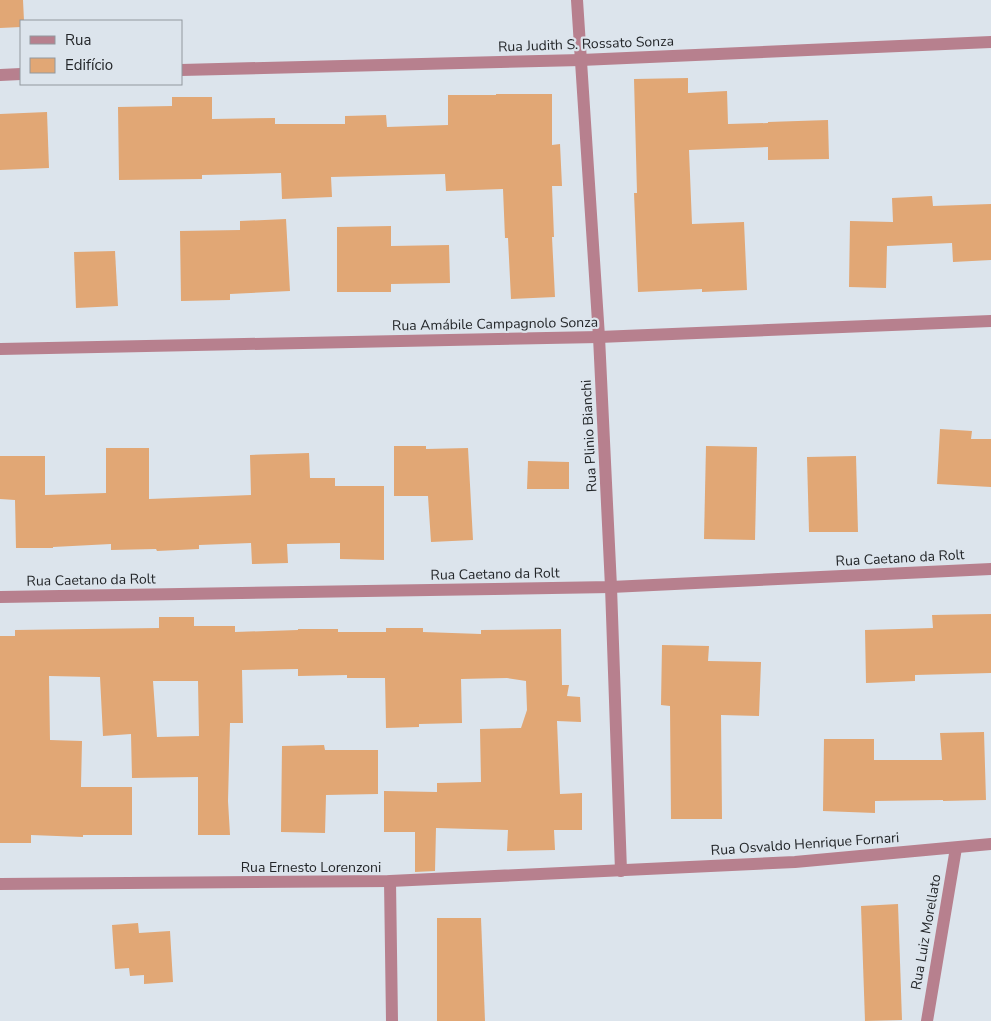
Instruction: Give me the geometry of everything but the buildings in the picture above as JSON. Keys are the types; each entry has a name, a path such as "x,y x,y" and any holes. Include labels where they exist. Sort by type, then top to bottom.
{"street":[{"name":"Rua Plinio Bianchi","path":"577,0 599,337 611,587 621,871"},
{"name":"Rua Judith S. Rossato Sonza","path":"182,70 581,60 991,42"},
{"path":"0,75 20,74"},
{"name":"Rua Amábile Campagnolo Sonza","path":"0,349 599,337 991,320"},
{"name":"Rua Caetano da Rolt","path":"0,596 611,587 991,568"},
{"name":"Rua Osvaldo Henrique Fornari","path":"621,871 795,862 991,844"},
{"name":"Rua Luiz Morellato","path":"927,1021 956,848"},
{"name":"Rua Ernesto Lorenzoni","path":"0,884 390,881 621,871"},
{"path":"390,881 392,1021"}]}
